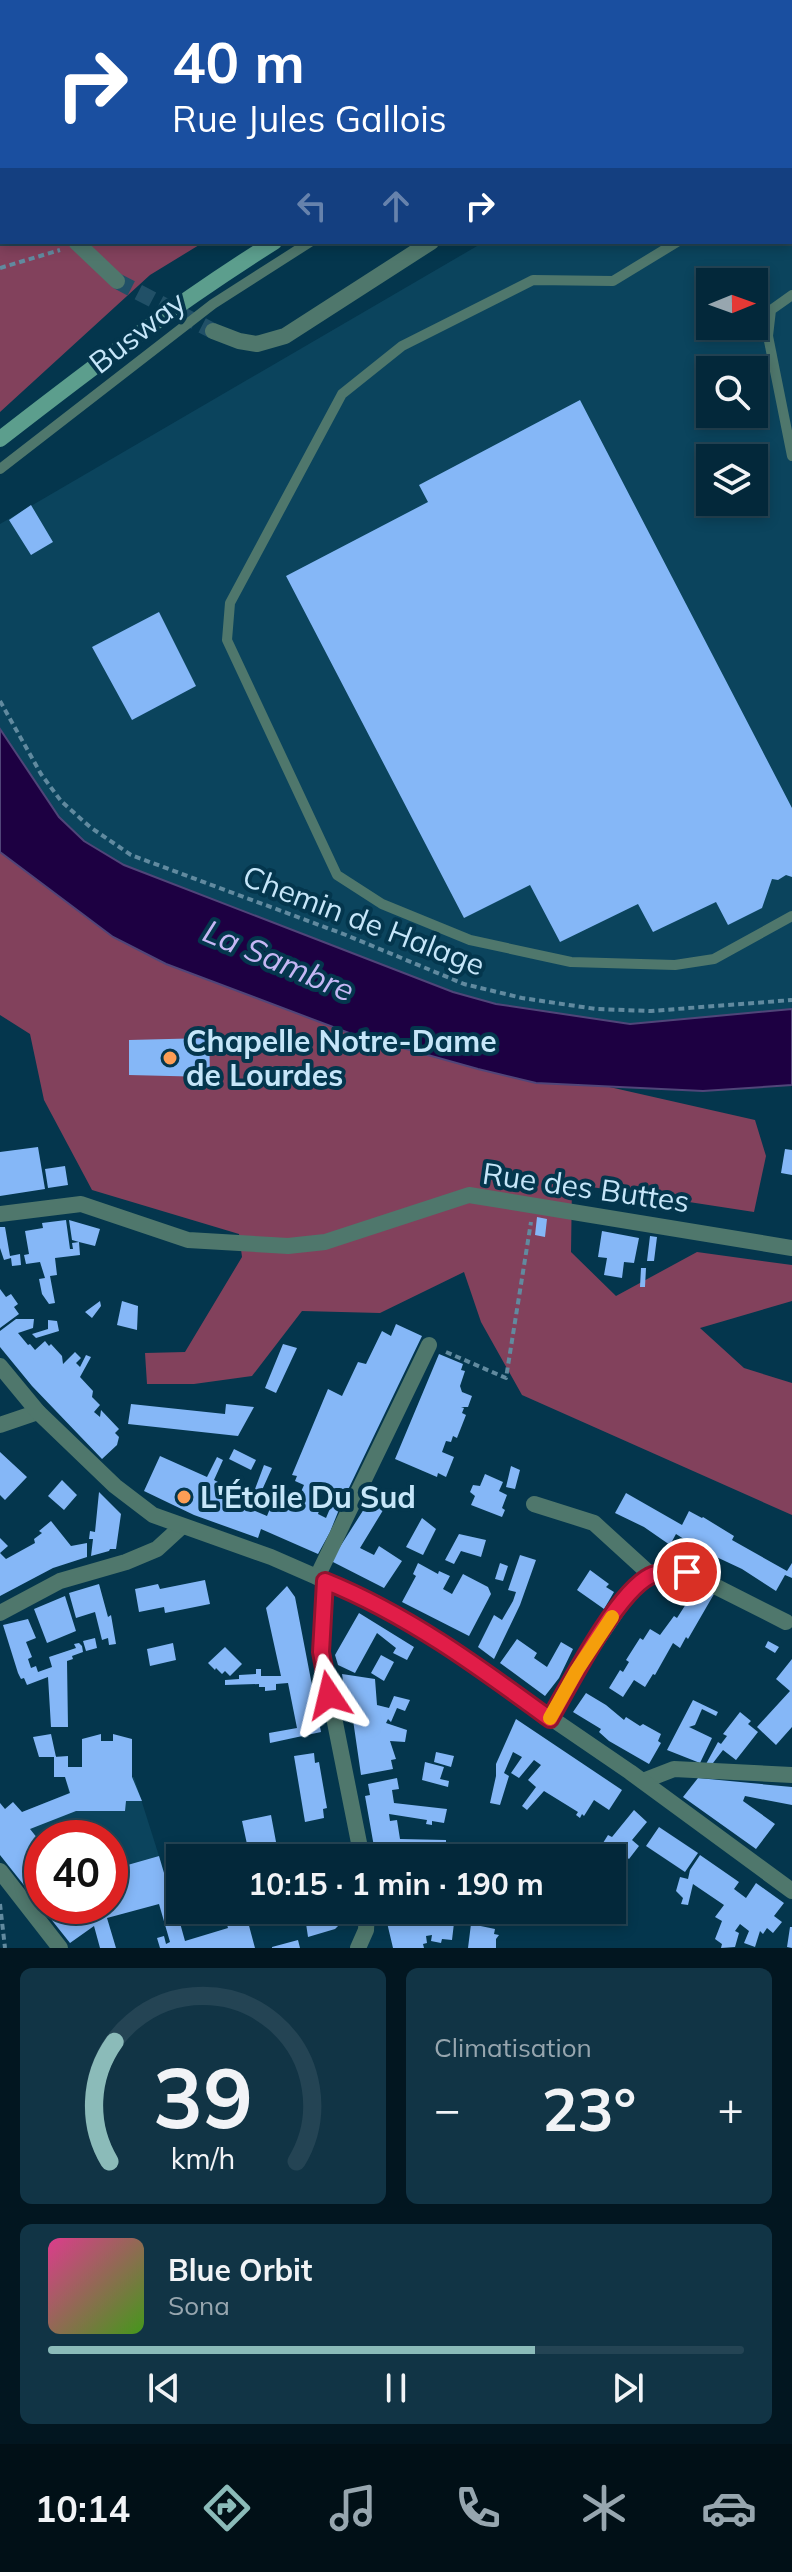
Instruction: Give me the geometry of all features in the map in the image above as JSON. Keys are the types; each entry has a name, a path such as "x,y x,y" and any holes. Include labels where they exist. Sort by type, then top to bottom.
{"main road":[{"path":"0,439 204,285 271,244"}],"street":[{"path":"77,244 117,281"},
{"path":"213,331 257,344 285,336 428,244"},
{"name":"Rue des Buttes","path":"0,1214 81,1204 188,1240 288,1246 325,1242 469,1195 792,1248"},
{"path":"359,1844 321,1652 321,1579 429,1345"},
{"path":"0,1366 38,1412 115,1486 153,1515 271,1557 374,1602 428,1634 643,1781 792,1891"},
{"path":"0,1425 38,1412"},
{"path":"534,1504 594,1523 651,1575"},
{"path":"0,1613 60,1581 126,1562 157,1549 181,1527"},
{"path":"550,1719 577,1670 627,1596 651,1575 687,1572 786,1622"},
{"path":"643,1781 674,1769 792,1775"},
{"path":"0,1871 60,1948"},
{"path":"358,1948 366,1924"}],"lane":[{"name":"Busway","path":"0,469 213,304 307,244"},
{"path":"674,244 613,281 533,280 402,346 342,394 230,603 227,640 337,875 382,904 470,940 571,962 660,965 714,959 792,916"},
{"path":"792,295 771,310 768,336 792,456"}],"path":[{"path":"0,268 77,244"},
{"name":"Chemin de Halage","path":"0,701 35,764 61,801 90,827 131,855 346,935 464,984 522,998 596,1009 651,1011 792,1000"},
{"path":"429,1345 506,1378 534,1206"},
{"path":"0,1904 5,1948"}],"shaded area":[{"path":"0,244 201,244 150,275 0,412"},
{"path":"481,244 792,244 792,1036 557,1032 112,884 0,784 0,524"},
{"path":"0,829 477,1057 755,1120 766,1156 754,1212 572,1184 571,1252 616,1296 697,1252 792,1265 792,1301 700,1328 744,1368 792,1383 792,1515 522,1395 481,1322 464,1272 380,1313 302,1311 252,1376 194,1384 147,1384 145,1353 185,1352 242,1257 239,1234 92,1190 44,1100 30,1034 0,1015"},
{"path":"65,1777 134,1777 159,1856 128,1865 128,1820 24,1820 24,1886 0,1855 0,1814 8,1818 69,1793"}],"water":[{"name":"La Sambre","path":"0,729 59,817 84,841 124,865 453,992 496,1004 630,1024 792,1009 792,1085 703,1091 536,1083 349,1033 166,964 113,937 0,852"}],"building":[{"path":"580,400 792,808 792,877 786,875 778,880 772,879 762,908 728,925 716,902 653,932 638,904 560,942 530,885 464,918 286,576 428,502 419,485"},
{"path":"31,505 53,542 31,555 9,520"},
{"path":"159,612 196,686 132,720 92,647"},
{"name":"Chapelle Notre-Dame de Lourdes","path":"209,1030 210,1077 129,1075 129,1040 208,1038"},
{"path":"38,1147 45,1189 0,1196 0,1152"},
{"path":"785,1149 792,1150 792,1175 781,1173"},
{"path":"65,1166 68,1185 48,1188 45,1169"},
{"path":"537,1217 547,1219 545,1237 535,1235"},
{"path":"66,1220 70,1249 73,1249 72,1243 79,1242 80,1255 55,1258 57,1275 50,1276 55,1303 49,1304 42,1294 39,1279 45,1278 40,1262 26,1264 24,1255 29,1254 25,1231 43,1228 42,1223"},
{"path":"69,1220 100,1229 95,1246 72,1240"},
{"path":"0,1227 5,1227 10,1256 20,1254 21,1265 12,1266 11,1258 4,1260 0,1248"},
{"path":"602,1231 639,1238 634,1263 624,1262 622,1278 604,1275 607,1258 598,1257"},
{"path":"650,1236 657,1237 654,1261 647,1261"},
{"path":"641,1268 646,1268 645,1287 640,1287"},
{"path":"0,1289 6,1297 11,1294 18,1304 14,1307 19,1314 0,1328"},
{"path":"100,1301 101,1306 92,1318 85,1312"},
{"path":"122,1301 138,1306 137,1330 117,1325"},
{"path":"16,1319 34,1319 33,1328 18,1333 35,1350 45,1341 49,1346 51,1344 62,1356 63,1364 75,1352 81,1358 76,1363 80,1367 86,1355 91,1357 80,1377 93,1391 92,1397 100,1405 94,1412 100,1417 101,1410 119,1429 115,1433 119,1437 117,1445 102,1459 32,1386 0,1347 0,1331"},
{"path":"48,1320 57,1321 59,1331 36,1338 32,1334 48,1329"},
{"path":"396,1324 422,1336 346,1494 325,1485 314,1509 319,1511 318,1514 326,1518 334,1499 342,1502 318,1554 261,1529 258,1538 194,1515 144,1491 160,1456 207,1477 217,1457 223,1460 214,1480 228,1487 231,1482 240,1487 235,1499 249,1505 264,1465 272,1468 253,1510 267,1516 279,1486 291,1491 285,1504 288,1506 290,1500 296,1503 304,1485 295,1481 297,1476 292,1475 328,1389 342,1396 358,1362 366,1364 382,1331 391,1336"},
{"path":"283,1344 297,1348 276,1393 265,1388"},
{"path":"439,1354 463,1364 461,1370 465,1371 460,1386 462,1392 472,1396 468,1407 461,1407 466,1415 457,1438 453,1436 451,1442 446,1441 442,1452 454,1457 446,1477 438,1473 437,1477 395,1459"},
{"path":"131,1404 225,1414 226,1404 254,1407 238,1436 128,1424"},
{"path":"234,1449 256,1460 251,1470 229,1459"},
{"path":"0,1452 27,1477 5,1500 0,1495"},
{"path":"511,1466 520,1470 515,1489 506,1487"},
{"path":"485,1474 503,1482 499,1491 507,1495 502,1517 471,1505 475,1496 470,1492 473,1485 480,1486"},
{"path":"62,1480 77,1495 64,1510 48,1496"},
{"path":"99,1492 121,1514 116,1549 91,1556 93,1539 89,1539 90,1531 95,1532"},
{"path":"626,1493 682,1525 689,1511 703,1517 734,1536 732,1540 787,1571 792,1563 792,1578 785,1575 776,1591 742,1569 685,1543 687,1541 676,1534 670,1545 644,1527 615,1513"},
{"path":"371,1498 385,1507 360,1548 374,1555 379,1546 402,1561 384,1588 331,1561"},
{"path":"422,1518 436,1529 423,1555 406,1547"},
{"path":"51,1521 71,1546 87,1543 87,1557 53,1568 0,1596 0,1553 6,1559 35,1543 34,1539 42,1533 39,1531"},
{"path":"459,1534 486,1540 481,1557 461,1551 454,1564 445,1560"},
{"path":"0,1538 8,1546 0,1553"},
{"path":"520,1555 536,1560 520,1605 494,1659 478,1647 494,1615 502,1620 513,1601 516,1592 508,1590"},
{"path":"418,1563 438,1574 439,1571 450,1576 443,1589 452,1594 463,1574 488,1587 491,1594 469,1636 402,1602 416,1576 413,1574"},
{"path":"500,1563 508,1566 503,1581 495,1579"},
{"path":"590,1570 609,1584 606,1587 614,1592 604,1609 577,1590"},
{"path":"205,1580 210,1604 165,1613 164,1607 139,1612 135,1589 158,1584 160,1589"},
{"path":"694,1581 714,1594 688,1639 686,1637 680,1648 673,1643 645,1687 634,1680 623,1697 609,1688 620,1670 623,1672 629,1662 626,1660 640,1638 643,1640 650,1629 660,1635 674,1616 677,1618"},
{"path":"99,1584 108,1617 111,1615 116,1644 109,1645 108,1638 102,1640 95,1612 76,1618 69,1593"},
{"path":"287,1586 295,1597 321,1732 270,1743 269,1733 297,1728 288,1683 276,1684 276,1690 265,1691 265,1687 259,1687 259,1684 225,1685 225,1680 256,1674 256,1669 261,1669 261,1676 281,1676 266,1608"},
{"path":"65,1596 76,1631 47,1643 34,1609"},
{"path":"359,1613 414,1647 407,1660 393,1653 396,1648 377,1633 355,1673 338,1665 335,1655"},
{"path":"28,1619 36,1638 26,1642 32,1657 28,1659 31,1668 36,1666 38,1672 52,1667 49,1657 76,1648 74,1644 82,1646 83,1652 67,1661 68,1727 51,1727 48,1677 27,1685 18,1673 3,1625"},
{"path":"95,1638 97,1648 86,1651 83,1641"},
{"path":"517,1639 537,1653 534,1658 547,1667 561,1642 573,1649 559,1678 545,1696 500,1663"},
{"path":"768,1641 779,1647 775,1653 765,1647"},
{"path":"173,1643 176,1660 150,1666 147,1649"},
{"path":"225,1647 242,1664 230,1676 225,1671 222,1674 215,1670 208,1663"},
{"path":"381,1655 394,1662 384,1681 371,1673"},
{"path":"792,1659 792,1727 776,1745 757,1727 790,1691 776,1679"},
{"path":"342,1674 375,1679 377,1705 389,1708 394,1696 410,1700 405,1711 397,1708 391,1722 388,1719 386,1723 407,1730 405,1742 390,1741 396,1759 391,1760 393,1769 361,1775 351,1706 347,1706"},
{"path":"586,1693 624,1720 626,1717 661,1734 658,1741 661,1743 649,1764 609,1741 599,1732 601,1729 573,1712"},
{"path":"693,1700 718,1712 716,1716 702,1709 695,1725 689,1727 712,1738 700,1763 667,1750"},
{"path":"740,1712 758,1732 736,1760 723,1750 713,1763 706,1764 718,1742 721,1744 727,1736 723,1734"},
{"path":"516,1719 622,1790 609,1810 594,1800 580,1818 576,1815 578,1812 544,1791 527,1810 522,1806 536,1787 528,1780 541,1765 534,1760 519,1778 511,1773 522,1757 513,1752 504,1773 509,1776 500,1805 490,1803 496,1764"},
{"path":"51,1734 56,1757 39,1757 33,1737"},
{"path":"101,1734 101,1741 113,1741 113,1734 132,1739 132,1777 142,1801 126,1801 125,1811 76,1811 53,1820 24,1820 24,1885 0,1855 0,1803 5,1809 13,1802 22,1812 70,1793 65,1777 54,1777 54,1757 68,1756 68,1767 82,1767 82,1739"},
{"path":"436,1752 454,1756 451,1767 434,1762"},
{"path":"314,1753 315,1763 319,1762 327,1808 323,1809 324,1818 305,1822 294,1756"},
{"path":"425,1762 444,1767 440,1779 449,1781 448,1787 422,1780"},
{"path":"397,1778 399,1789 392,1790 394,1803 447,1809 444,1823 432,1821 432,1825 426,1824 427,1820 389,1814 390,1821 397,1820 400,1839 446,1840 446,1844 374,1844 365,1796 370,1795 368,1784"},
{"path":"698,1778 792,1787 792,1805 745,1796 743,1801 775,1824 756,1849 683,1797"},
{"path":"634,1810 647,1822 632,1840 639,1846 629,1859 626,1857 626,1844 596,1844 603,1843 608,1835 612,1837"},
{"path":"271,1815 276,1844 247,1844 242,1821"},
{"path":"659,1827 698,1853 685,1872 646,1846"},
{"path":"700,1855 739,1882 734,1889 746,1898 756,1883 784,1903 774,1916 782,1922 773,1933 767,1928 763,1934 760,1931 755,1947 744,1943 749,1931 740,1924 735,1931 739,1933 735,1947 721,1948 722,1944 715,1939 722,1921 715,1917 724,1905 693,1884 688,1905 681,1904 683,1898 676,1891 680,1877 688,1879"},
{"path":"159,1856 166,1880 166,1924 180,1924 185,1941 228,1928 227,1924 249,1924 255,1948 160,1948 157,1938 164,1936 166,1944 170,1942 159,1904 128,1912 128,1865"},
{"path":"55,1924 109,1924 116,1948 100,1948 94,1926 70,1943"},
{"path":"306,1924 340,1924 335,1929 308,1937"},
{"path":"387,1924 454,1924 452,1940 442,1939 441,1943 431,1941 432,1935 426,1936 424,1948 393,1948"},
{"path":"471,1924 495,1929 494,1934 499,1935 496,1948 468,1948"},
{"path":"792,1927 792,1948 787,1947"},
{"path":"298,1940 300,1948 272,1948 272,1947"}],"tunnel":[{"path":"117,281 213,331"}],"slow traffic":[{"path":"550,1718 612,1617"}],"place":[{"name":"Chapelle Notre-Dame de Lourdes","path":"170,1058"},
{"name":"L'Étoile Du Sud","path":"184,1497"}],"route":[{"path":"329,1695 321,1652 325,1581 374,1602 428,1634 550,1719 577,1670 627,1596 651,1575 687,1572"}]}
